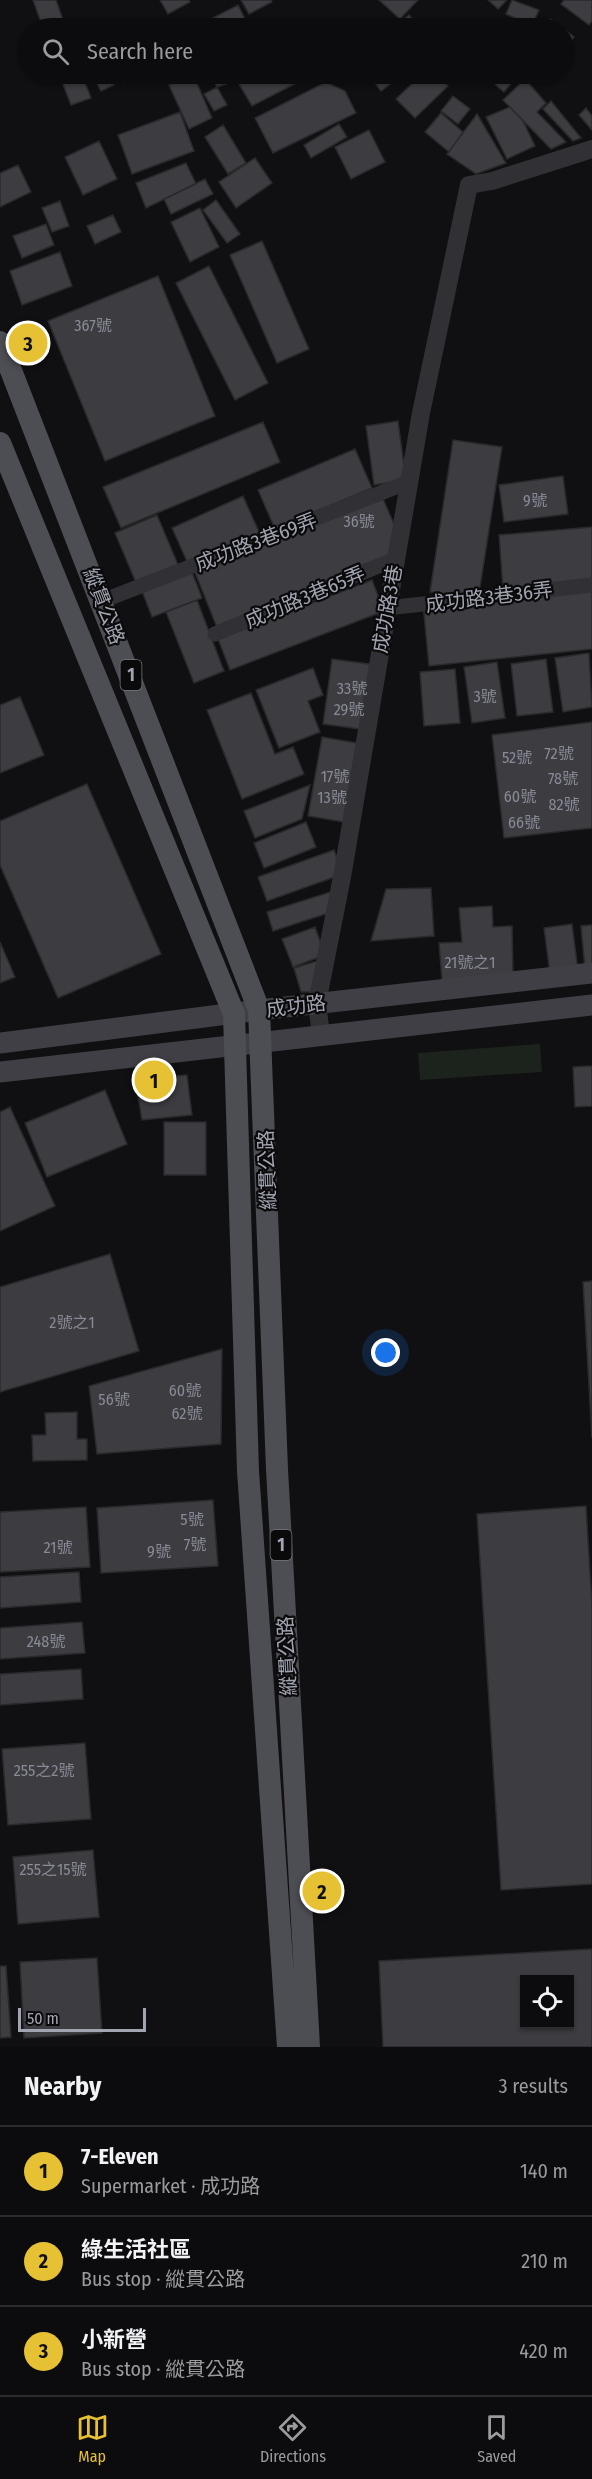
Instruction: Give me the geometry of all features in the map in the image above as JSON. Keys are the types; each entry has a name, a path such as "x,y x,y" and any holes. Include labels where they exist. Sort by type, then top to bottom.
{"main road":[{"name":"縱貫公路","path":"0,342 260,1010 277,1469 309,2047"},
{"name":"縱貫公路","path":"0,443 234,1014 237,1044 248,1471 288,2047"},
{"name":"成功路","path":"0,1043 317,1003 592,973"},
{"name":"成功路","path":"0,1072 592,1005"}],"street":[{"name":"成功路3巷","path":"321,1035 317,1003 342,878 409,482 469,185 492,181 592,148"},
{"name":"成功路3巷69弄","path":"102,601 409,482"},
{"name":"成功路3巷65弄","path":"215,634 395,559"},
{"name":"成功路3巷36弄","path":"387,608 592,585"}],"shaded area":[{"path":"540,1044 542,1072 420,1080 418,1053"}],"building":[{"path":"33,0 56,0 62,18 39,18"},
{"path":"160,0 189,0 190,2 168,14"},
{"path":"241,0 271,0 272,2 249,14"},
{"path":"379,0 418,0 399,18"},
{"path":"488,0 507,0 498,9"},
{"path":"512,0 539,10 536,18 515,18 506,14"},
{"path":"564,0 592,0 592,21 589,25 561,4"},
{"path":"238,5 244,18 213,18"},
{"path":"63,84 86,84 91,98 71,105"},
{"path":"97,84 114,85 101,91"},
{"path":"197,84 212,118 189,129 169,85"},
{"path":"239,84 295,84 252,106"},
{"path":"322,84 330,84 345,91 356,113 273,153 255,118"},
{"path":"376,84 390,84 381,91"},
{"path":"412,84 446,84 448,86 415,118 396,99"},
{"path":"495,84 511,84 504,92"},
{"path":"520,84 529,84 546,103 537,112 566,142 551,149 503,100"},
{"path":"217,87 227,105 214,111 204,94"},
{"path":"453,96 470,109 458,124 441,111"},
{"path":"551,101 581,138 573,141 543,109"},
{"path":"510,107 523,121 535,146 507,159 486,117"},
{"path":"586,108 592,116 592,130 579,115"},
{"path":"180,112 194,151 132,174 118,135"},
{"path":"441,113 463,132 449,152 425,132"},
{"path":"477,114 506,163 476,174 447,154"},
{"path":"339,124 347,137 311,158 304,145"},
{"path":"223,125 246,163 228,174 205,137"},
{"path":"369,130 385,162 351,179 335,147"},
{"path":"99,141 117,179 83,195 65,157"},
{"path":"255,158 272,183 236,208 219,182"},
{"path":"186,163 196,184 146,208 136,183"},
{"path":"18,165 31,192 0,207 0,173"},
{"path":"205,179 213,194 171,214 164,199"},
{"path":"216,200 240,234 227,243 203,210"},
{"path":"60,201 69,226 52,232 42,208"},
{"path":"200,208 219,247 190,262 171,222"},
{"path":"113,215 121,232 95,244 87,226"},
{"path":"46,224 54,245 22,258 13,236"},
{"path":"262,241 309,349 277,363 230,255"},
{"path":"60,252 72,286 22,305 10,271"},
{"path":"209,266 268,383 235,400 176,283"},
{"path":"158,276 215,416 105,461 48,321"},
{"path":"398,421 406,480 374,485 366,426"},
{"path":"263,422 280,462 121,528 103,487"},
{"path":"453,440 502,447 478,600 430,592"},
{"path":"355,449 372,488 275,529 258,490"},
{"path":"563,476 568,514 504,522 499,485"},
{"path":"381,494 397,531 390,559 218,630 194,570"},
{"path":"243,496 260,534 189,566 172,528"},
{"path":"157,515 179,567 137,585 115,533"},
{"path":"592,527 592,581 503,589 499,535"},
{"path":"192,572 202,598 152,617 142,591"},
{"path":"372,580 384,611 230,670 218,639"},
{"path":"592,586 592,649 429,666 423,604"},
{"path":"197,600 224,671 194,683 166,612"},
{"path":"589,653 592,707 563,712 555,658"},
{"path":"332,659 376,665 367,730 323,724"},
{"path":"546,659 553,712 517,716 511,664"},
{"path":"497,662 505,718 472,723 464,667"},
{"path":"313,668 323,695 308,701 320,732 279,748 256,690"},
{"path":"455,669 460,723 424,726 420,672"},
{"path":"251,693 275,754 293,747 304,774 242,799 207,710"},
{"path":"20,697 44,755 0,773 0,705"},
{"path":"592,722 592,828 504,838 492,735"},
{"path":"322,737 363,744 349,823 308,816"},
{"path":"87,784 161,954 58,998 0,865 0,821"},
{"path":"310,785 302,819 255,838 244,811"},
{"path":"306,822 316,847 264,868 254,843"},
{"path":"334,850 343,874 267,901 258,877"},
{"path":"431,888 434,936 371,941 386,889"},
{"path":"340,889 335,911 273,931 267,912"},
{"path":"492,906 493,927 512,926 513,974 442,980 439,943 462,942 459,908"},
{"path":"572,924 578,970 550,974 544,928"},
{"path":"592,925 592,969 585,970 581,926"},
{"path":"315,927 325,955 293,967 282,939"},
{"path":"0,942 15,977 0,983"},
{"path":"324,959 314,992 301,992 294,968"},
{"path":"592,1066 592,1106 575,1107 573,1067"},
{"path":"187,1075 192,1115 142,1120 135,1079"},
{"path":"105,1090 127,1144 47,1177 25,1123"},
{"path":"10,1107 55,1206 0,1231 0,1112"},
{"path":"164,1122 206,1122 206,1175 164,1175"},
{"path":"110,1254 139,1351 0,1392 0,1287"},
{"path":"592,1281 592,1438 583,1282"},
{"path":"222,1349 221,1444 97,1454 89,1386"},
{"path":"77,1412 77,1439 87,1439 87,1460 33,1461 32,1435 46,1435 45,1413"},
{"path":"213,1500 218,1566 101,1573 97,1508"},
{"path":"586,1506 592,1605 592,1884 501,1890 477,1514"},
{"path":"86,1507 90,1567 0,1572 0,1512"},
{"path":"79,1572 81,1602 0,1608 0,1577"},
{"path":"82,1622 85,1653 0,1659 0,1628"},
{"path":"81,1669 83,1699 0,1705 0,1674"},
{"path":"85,1743 91,1819 8,1825 2,1749"},
{"path":"93,1850 99,1917 18,1924 13,1857"},
{"path":"592,1949 592,2047 383,2047 379,1961"},
{"path":"97,1958 102,2033 24,2038 20,1962"},
{"path":"0,1966 6,1966 11,2037 0,2038"}],"place":[{"name":"小新營","path":"28,343"},
{"name":"7-Eleven","path":"154,1080"},
{"name":"綠生活社區","path":"322,1891"}]}
